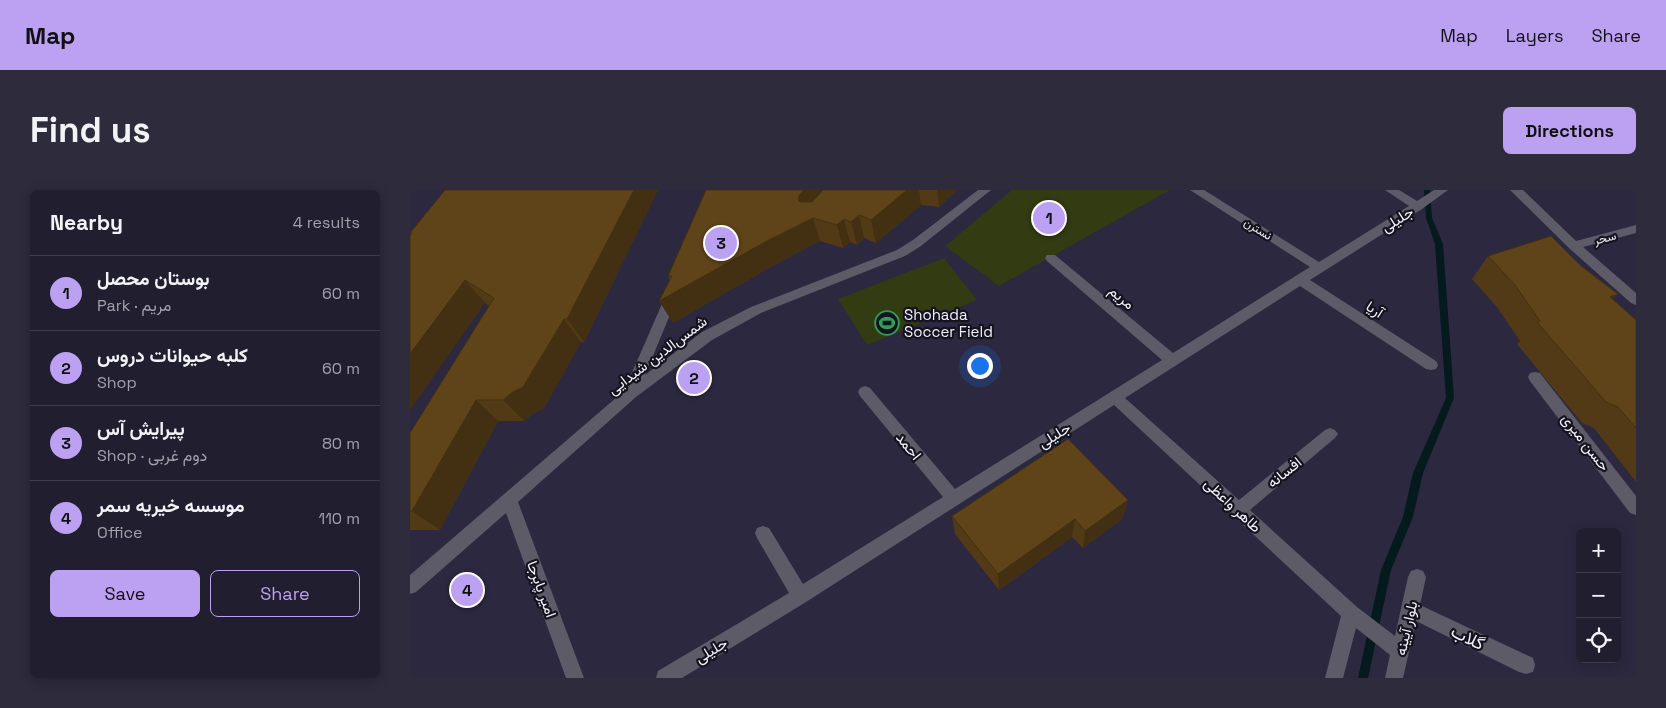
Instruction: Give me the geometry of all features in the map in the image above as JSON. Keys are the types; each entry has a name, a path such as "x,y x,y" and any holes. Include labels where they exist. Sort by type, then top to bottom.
{"street":[{"path":"965,190 983,191"},
{"name":"نسترن","path":"1196,190 1320,268"},
{"path":"1391,190 1418,206"},
{"name":"جلیلی","path":"664,678 800,596 1442,190"},
{"path":"1516,190 1574,246 1636,300"},
{"name":"شمس‌الدین شیدایی","path":"410,586 631,393 706,336 735,320 901,252 917,243 983,191"},
{"name":"سحر","path":"1574,246 1636,230"},
{"name":"مریم","path":"1051,258 1173,361"},
{"path":"631,393 680,278"},
{"name":"آریا","path":"1301,280 1431,365"},
{"name":"حسن میری","path":"1535,377 1636,508"},
{"name":"احمد","path":"865,392 954,499"},
{"name":"طاهر واعظی","path":"1116,397 1351,613 1401,652"},
{"name":"افسانه","path":"1238,510 1330,434"},
{"name":"امیر پابرجا","path":"509,500 576,678"},
{"path":"764,533 800,596"},
{"name":"بلوار آیینه","path":"1394,678 1417,577"},
{"name":"گلاب","path":"1410,609 1526,665"},
{"path":"1334,678 1351,613"}],"green space":[{"path":"1012,190 1170,190 999,286 945,246"},
{"name":"Shohada Soccer Field","path":"944,258 977,300 867,345 838,299"}],"building":[{"path":"445,190 634,190 567,319 564,319 523,387 503,400 476,400 412,511 410,511 410,433 494,298 465,280 410,354 410,236 412,233 410,233"},
{"path":"706,190 804,190 798,199 800,202 812,202 823,190 907,190 871,220 859,215 851,222 844,219 837,225 813,218 767,241 659,301 672,276 668,276"},
{"path":"1551,236 1581,266 1618,294 1610,297 1636,320 1636,428 1618,407 1606,402 1537,322 1540,321 1515,285 1488,256"},
{"path":"1068,439 1128,500 1085,531 1075,519 998,574 952,516"}],"waterway":[{"path":"1363,678 1386,570 1408,517 1418,473 1450,398 1439,244 1429,218 1427,190"}],"place":[{"name":"بوستان محصل","path":"1049,218"},
{"name":"پیرایش آس","path":"721,243"},
{"name":"Shohada Soccer Field","path":"887,323"},
{"name":"کلبه حیوانات دروس","path":"694,378"},
{"name":"موسسه خیریه سمر","path":"467,590"}]}
